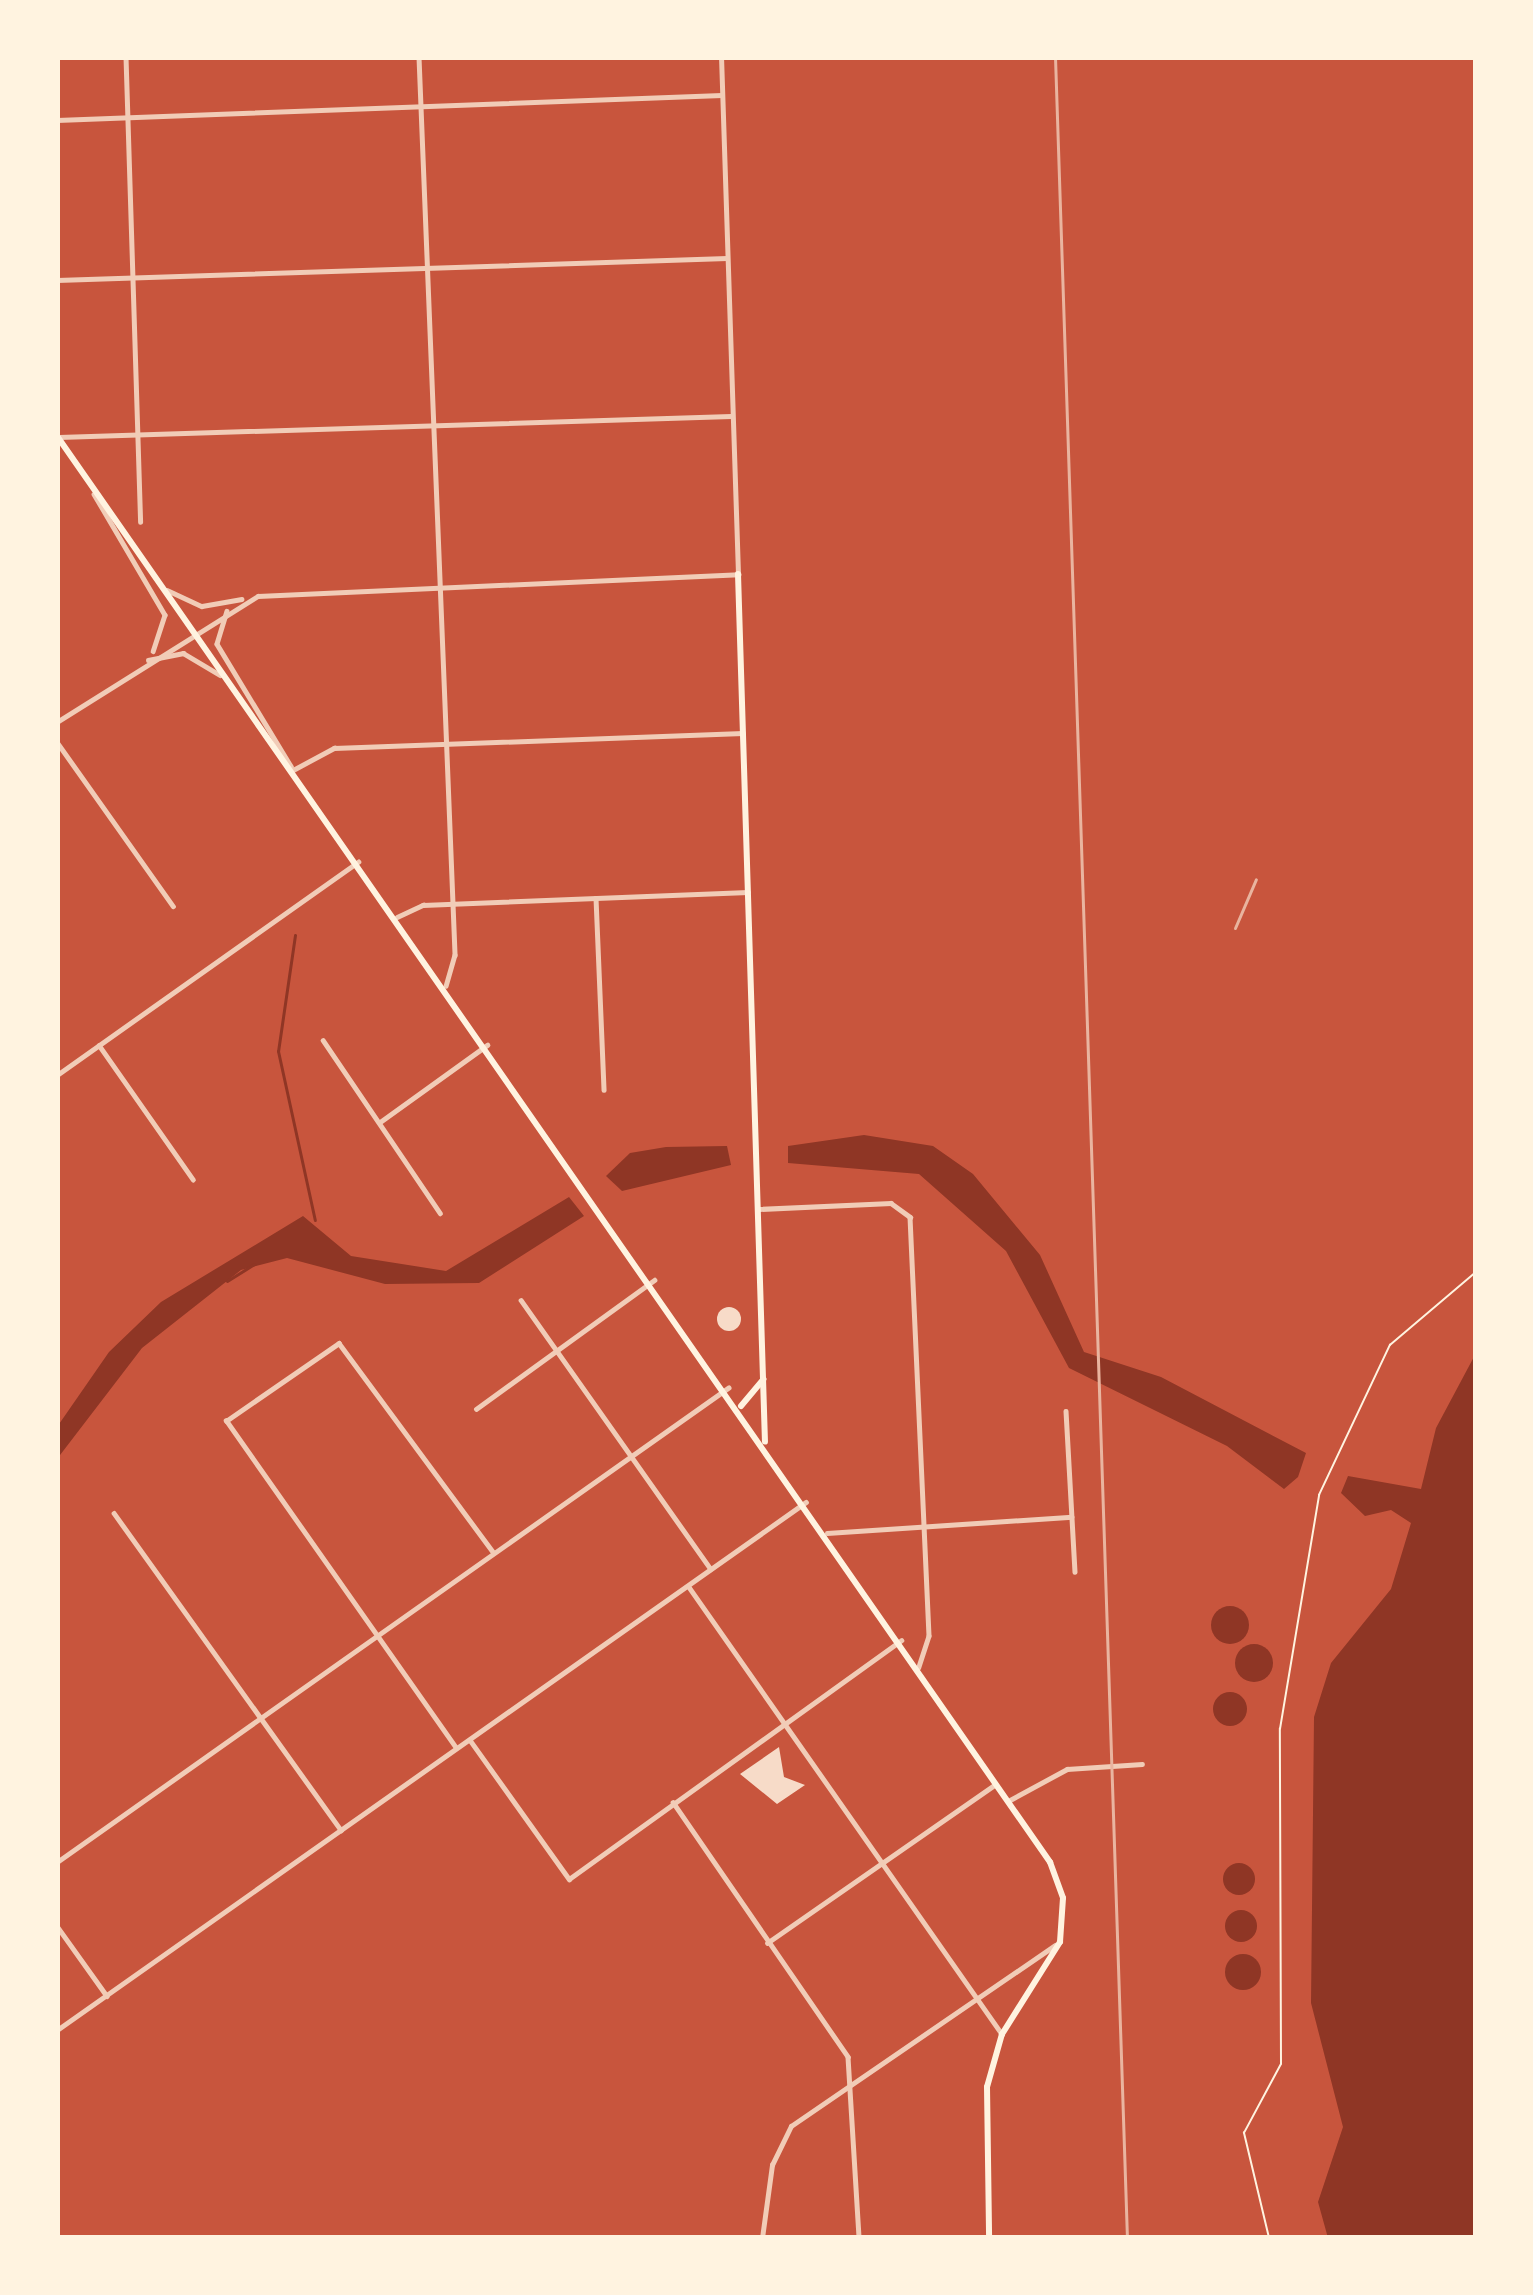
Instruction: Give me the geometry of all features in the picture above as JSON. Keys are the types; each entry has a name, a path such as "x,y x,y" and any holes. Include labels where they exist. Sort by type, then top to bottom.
{"main road":[{"path":"57,437 220,675 292,768 654,1280 998,1782 1059,1882 1060,1942 1002,2034 986,2087 989,2238"},
{"path":"738,574 765,1442"},
{"path":"741,1406 765,1376"}],"street":[{"path":"126,57 141,522"},
{"path":"419,57 450,903 446,986"},
{"path":"164,588 202,606 258,596 439,584 738,574 721,57"},
{"path":"57,120 722,95"},
{"path":"57,280 727,258"},
{"path":"57,437 731,416"},
{"path":"90,484 165,615 144,660"},
{"path":"57,722 191,630 258,596"},
{"path":"231,607 217,644 292,768 334,748 743,733"},
{"path":"144,660 183,653 220,675"},
{"path":"57,742 172,906"},
{"path":"57,1075 358,862"},
{"path":"397,917 450,903 748,892"},
{"path":"596,898 604,1090"},
{"path":"323,1040 440,1213"},
{"path":"99,1045 193,1179"},
{"path":"379,1122 487,1045"},
{"path":"759,1209 908,1211 929,1636 919,1667"},
{"path":"476,1409 654,1280"},
{"path":"521,1300 711,1569"},
{"path":"457,1749 226,1421 339,1343 493,1552"},
{"path":"57,1862 728,1388"},
{"path":"1066,1411 1075,1572"},
{"path":"57,2030 806,1502"},
{"path":"114,1514 340,1830"},
{"path":"827,1533 924,1522 1071,1517"},
{"path":"688,1586 1002,2034"},
{"path":"470,1740 569,1879 901,1640"},
{"path":"1010,1800 1067,1768 1142,1764"},
{"path":"767,1943 881,1859 998,1782"},
{"path":"673,1802 854,2080 859,2238"},
{"path":"57,1926 107,1996"},
{"path":"762,2238 779,2145 854,2080 1060,1942"}],"path":[{"path":"1269,2238 1244,2133 1281,2064 1280,1729 1318,1496 1394,1339 1476,1272"}],"shaded area":[{"path":"864,1135 933,1146 973,1174 1040,1255 1084,1352 1161,1377 1306,1453 1298,1477 1284,1489 1227,1446 1069,1368 1006,1251 919,1174 788,1163 788,1146"},
{"path":"727,1146 731,1165 622,1191 606,1176 630,1153"},
{"path":"569,1197 584,1216 479,1283 385,1284 287,1258 241,1270 142,1348 57,1459 57,1427 109,1352 161,1302 303,1216 351,1256 446,1271"},
{"path":"1476,1353 1476,2238 1328,2238 1318,2202 1343,2127 1311,2003 1314,1717 1331,1663 1391,1589 1411,1523 1391,1510 1365,1516 1341,1493 1348,1476 1421,1489 1436,1428"},
{"path":"1230,1606 1243,1612 1249,1625 1243,1638 1230,1644 1217,1638 1211,1625 1217,1612"},
{"path":"1254,1644 1267,1650 1273,1663 1267,1676 1254,1682 1241,1676 1235,1663 1241,1650"},
{"path":"1230,1692 1242,1697 1247,1709 1242,1721 1230,1726 1218,1721 1213,1709 1218,1697"},
{"path":"1239,1863 1250,1868 1255,1879 1250,1890 1239,1895 1228,1890 1223,1879 1228,1868"},
{"path":"1241,1910 1252,1915 1257,1926 1252,1937 1241,1942 1230,1937 1225,1926 1230,1915"},
{"path":"1243,1954 1255,1960 1261,1972 1255,1984 1243,1990 1231,1984 1225,1972 1231,1960"}],"building":[{"path":"729,1307 741,1319 729,1331 717,1319"},
{"path":"779,1747 784,1777 805,1785 777,1804 740,1774"}],"waterway":[{"path":"295,935 278,1051 315,1220"},
{"path":"227,1281 254,1264"}],"railway":[{"path":"1055,57 1127,2238"},
{"path":"1235,928 1256,879"}]}
